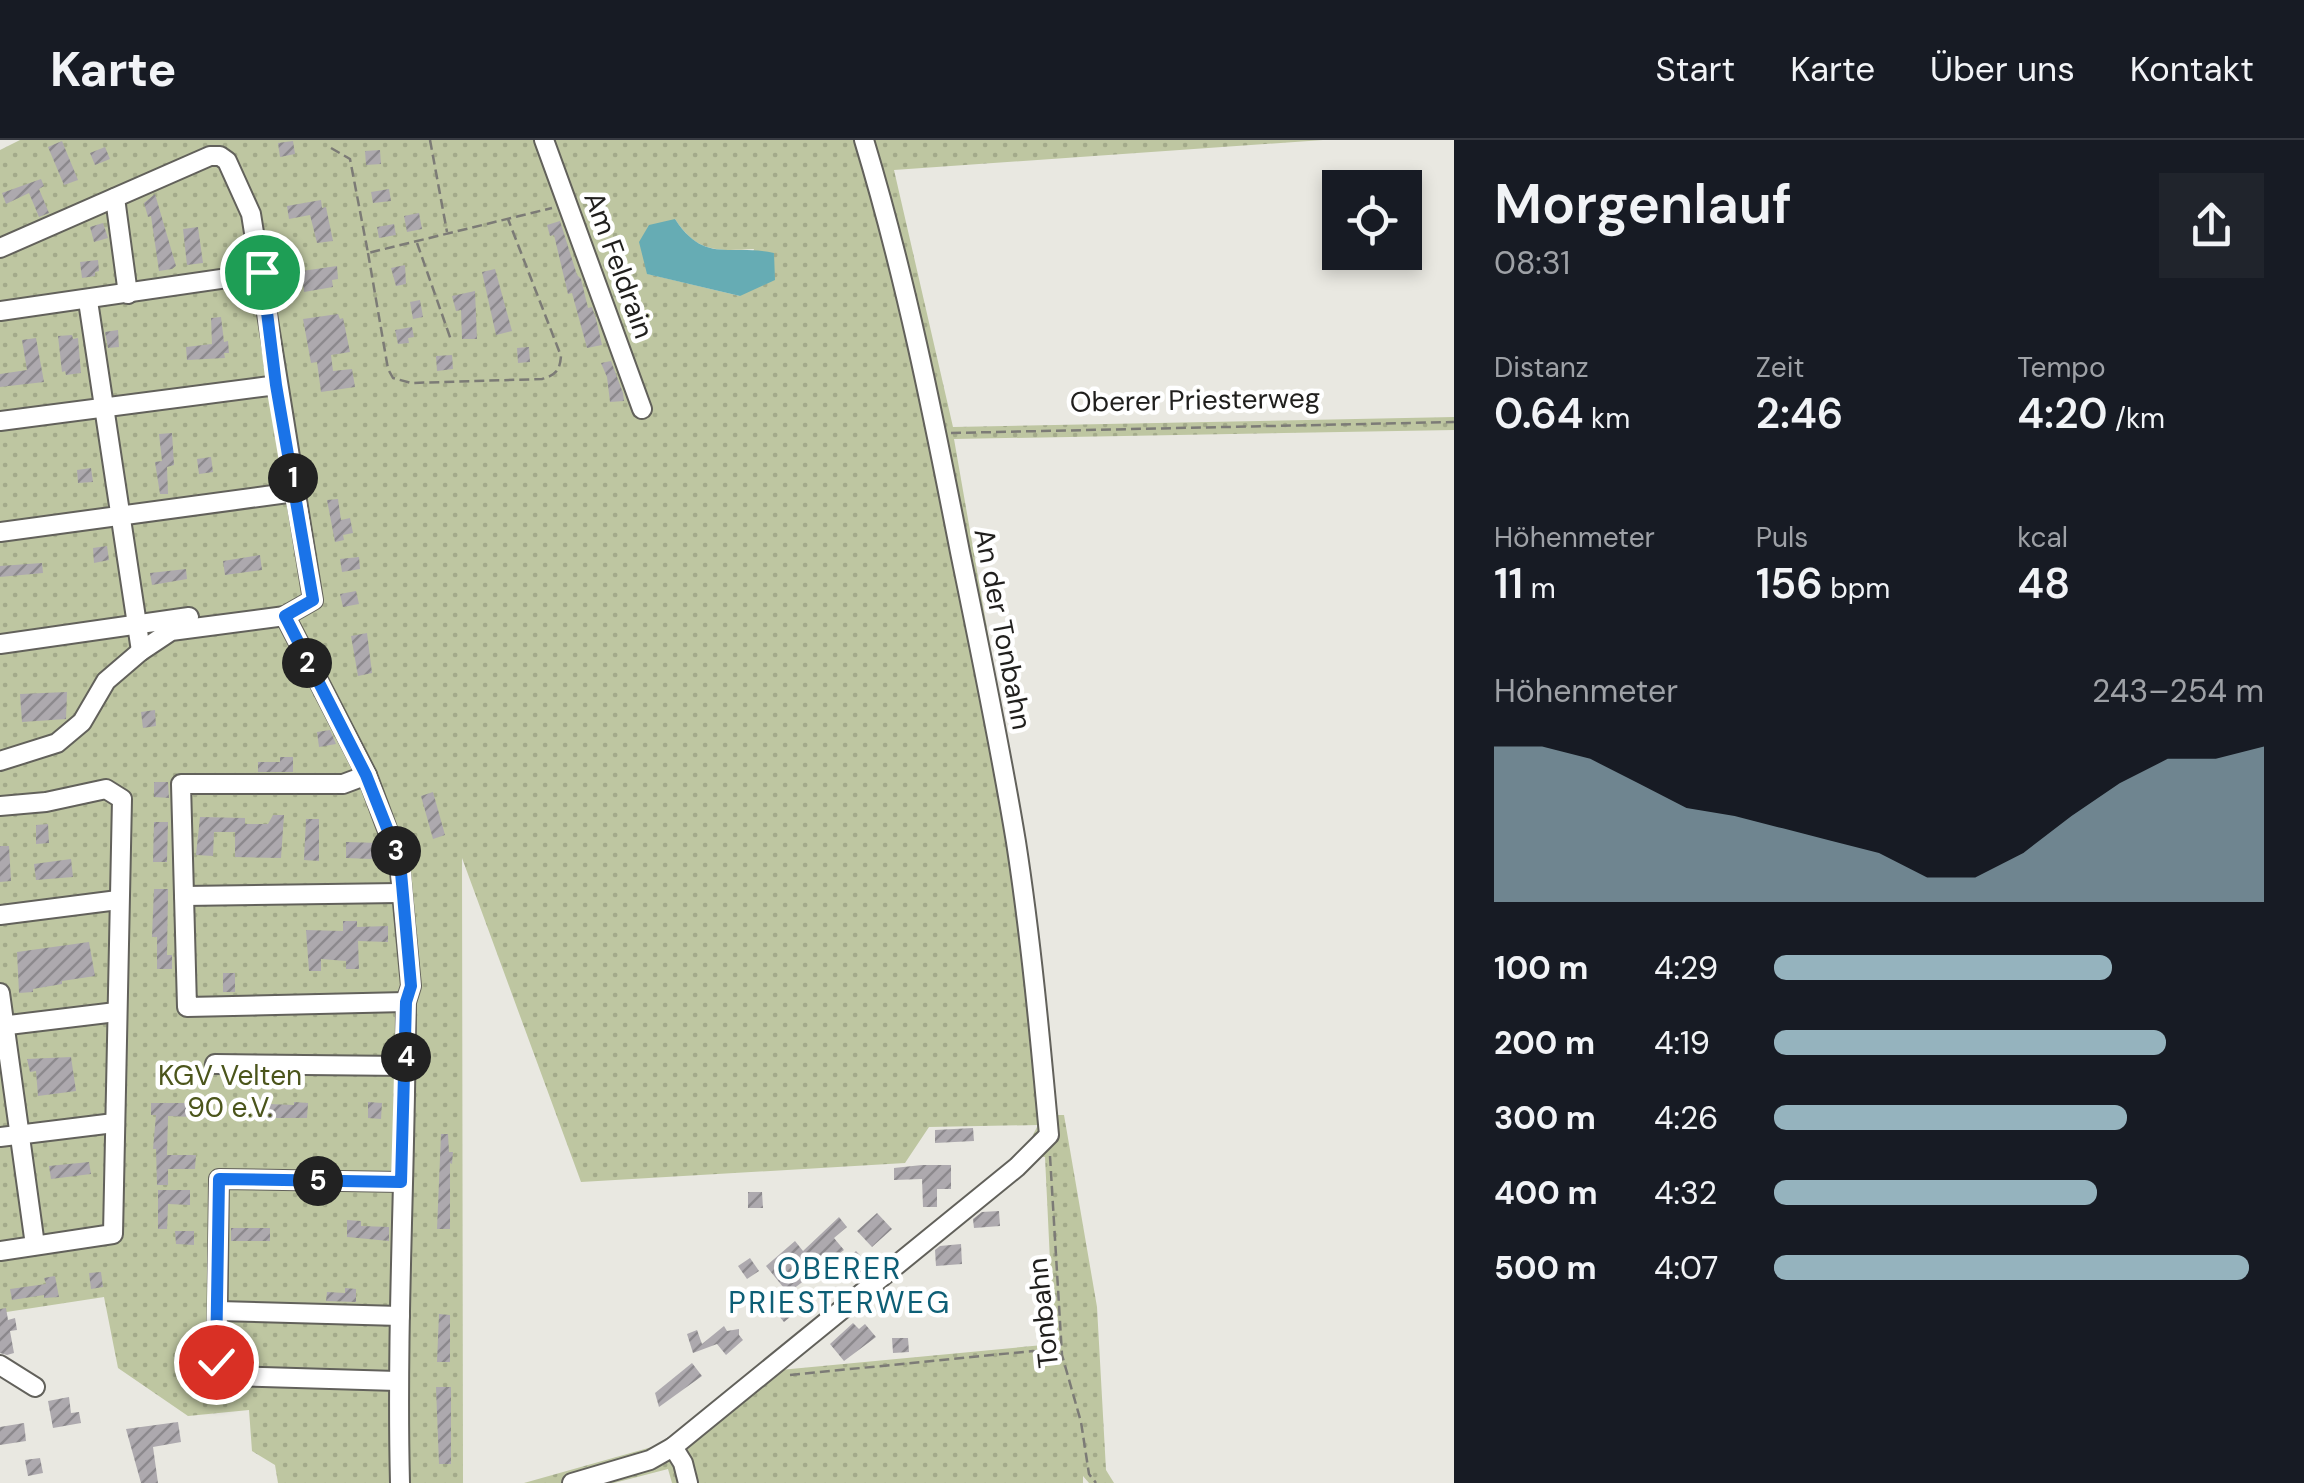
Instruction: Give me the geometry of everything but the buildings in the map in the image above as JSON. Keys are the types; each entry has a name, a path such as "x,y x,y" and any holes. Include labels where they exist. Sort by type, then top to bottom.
{"street":[{"name":"Am Feldrain","path":"544,140 642,409"},
{"name":"An der Tonbahn","path":"864,140 885,210 937,435 1016,842 1034,975 1049,1135"},
{"path":"0,248 210,156 220,156 227,162 251,214 313,600"},
{"path":"115,198 128,294"},
{"path":"0,311 262,272"},
{"path":"88,300 142,651"},
{"path":"0,421 276,385"},
{"path":"0,532 295,492"},
{"path":"0,761 57,743 82,722 106,681 171,631 285,616 313,600"},
{"path":"0,644 313,600"},
{"path":"285,616 366,775 400,861 411,986 406,1002 401,1182 397,1381 400,1483"},
{"path":"366,775 343,784 181,784 186,1007 406,1002"},
{"path":"0,806 46,802 106,788 122,799 112,1234 0,1250"},
{"path":"184,896 400,893"},
{"path":"0,915 118,900"},
{"path":"0,993 9,1136 35,1244"},
{"path":"2,1026 116,1012"},
{"path":"215,1064 406,1066"},
{"path":"9,1136 114,1123"},
{"path":"572,1483 650,1460 674,1447 1017,1167 1049,1135"},
{"path":"397,1381 230,1376 216,1362 219,1179 401,1182"},
{"path":"218,1312 400,1316"},
{"path":"0,1366 35,1388"},
{"path":"674,1447 684,1463 688,1483"}],"path":[{"path":"430,140 447,234"},
{"path":"331,148 350,159 392,378 412,383 542,379 554,376 560,368 561,356 508,219"},
{"path":"368,253 568,204"},
{"path":"416,241 451,340"},
{"name":"Oberer Priesterweg","path":"937,435 1454,422"},
{"name":"Tonbahn","path":"1049,1135 1062,1355 1081,1422 1089,1474 1096,1483"},
{"path":"758,1378 1033,1351 1062,1355"}],"green space":[{"name":"KGV Velten 90 e.V.","path":"20,140 1323,140 894,170 953,427 1454,417 1454,430 954,439 1024,840 1055,1115 1064,1115 1097,1307 1106,1470 1114,1483 1089,1483 1083,1476 1083,1483 672,1483 668,1469 614,1483 524,1483 672,1439 1013,1162 1038,1125 929,1127 905,1163 581,1182 462,858 463,1483 278,1483 275,1465 252,1451 249,1410 188,1416 118,1368 104,1297 0,1313 0,150","holes":["675,219 691,238 709,248 754,249 740,296 648,274","1038,1156 1045,1157 1054,1344 780,1370"]}],"water":[{"path":"675,219 686,233 708,247 774,253 775,280 740,296 647,274 639,242 649,225"}],"district":[{"name":"OBERER PRIESTERWEG","path":"840,1285"}],"route":[{"path":"216,1362 219,1179 401,1182 406,1002 411,986 400,861 366,775 285,616 313,600 276,385 262,272"}]}
